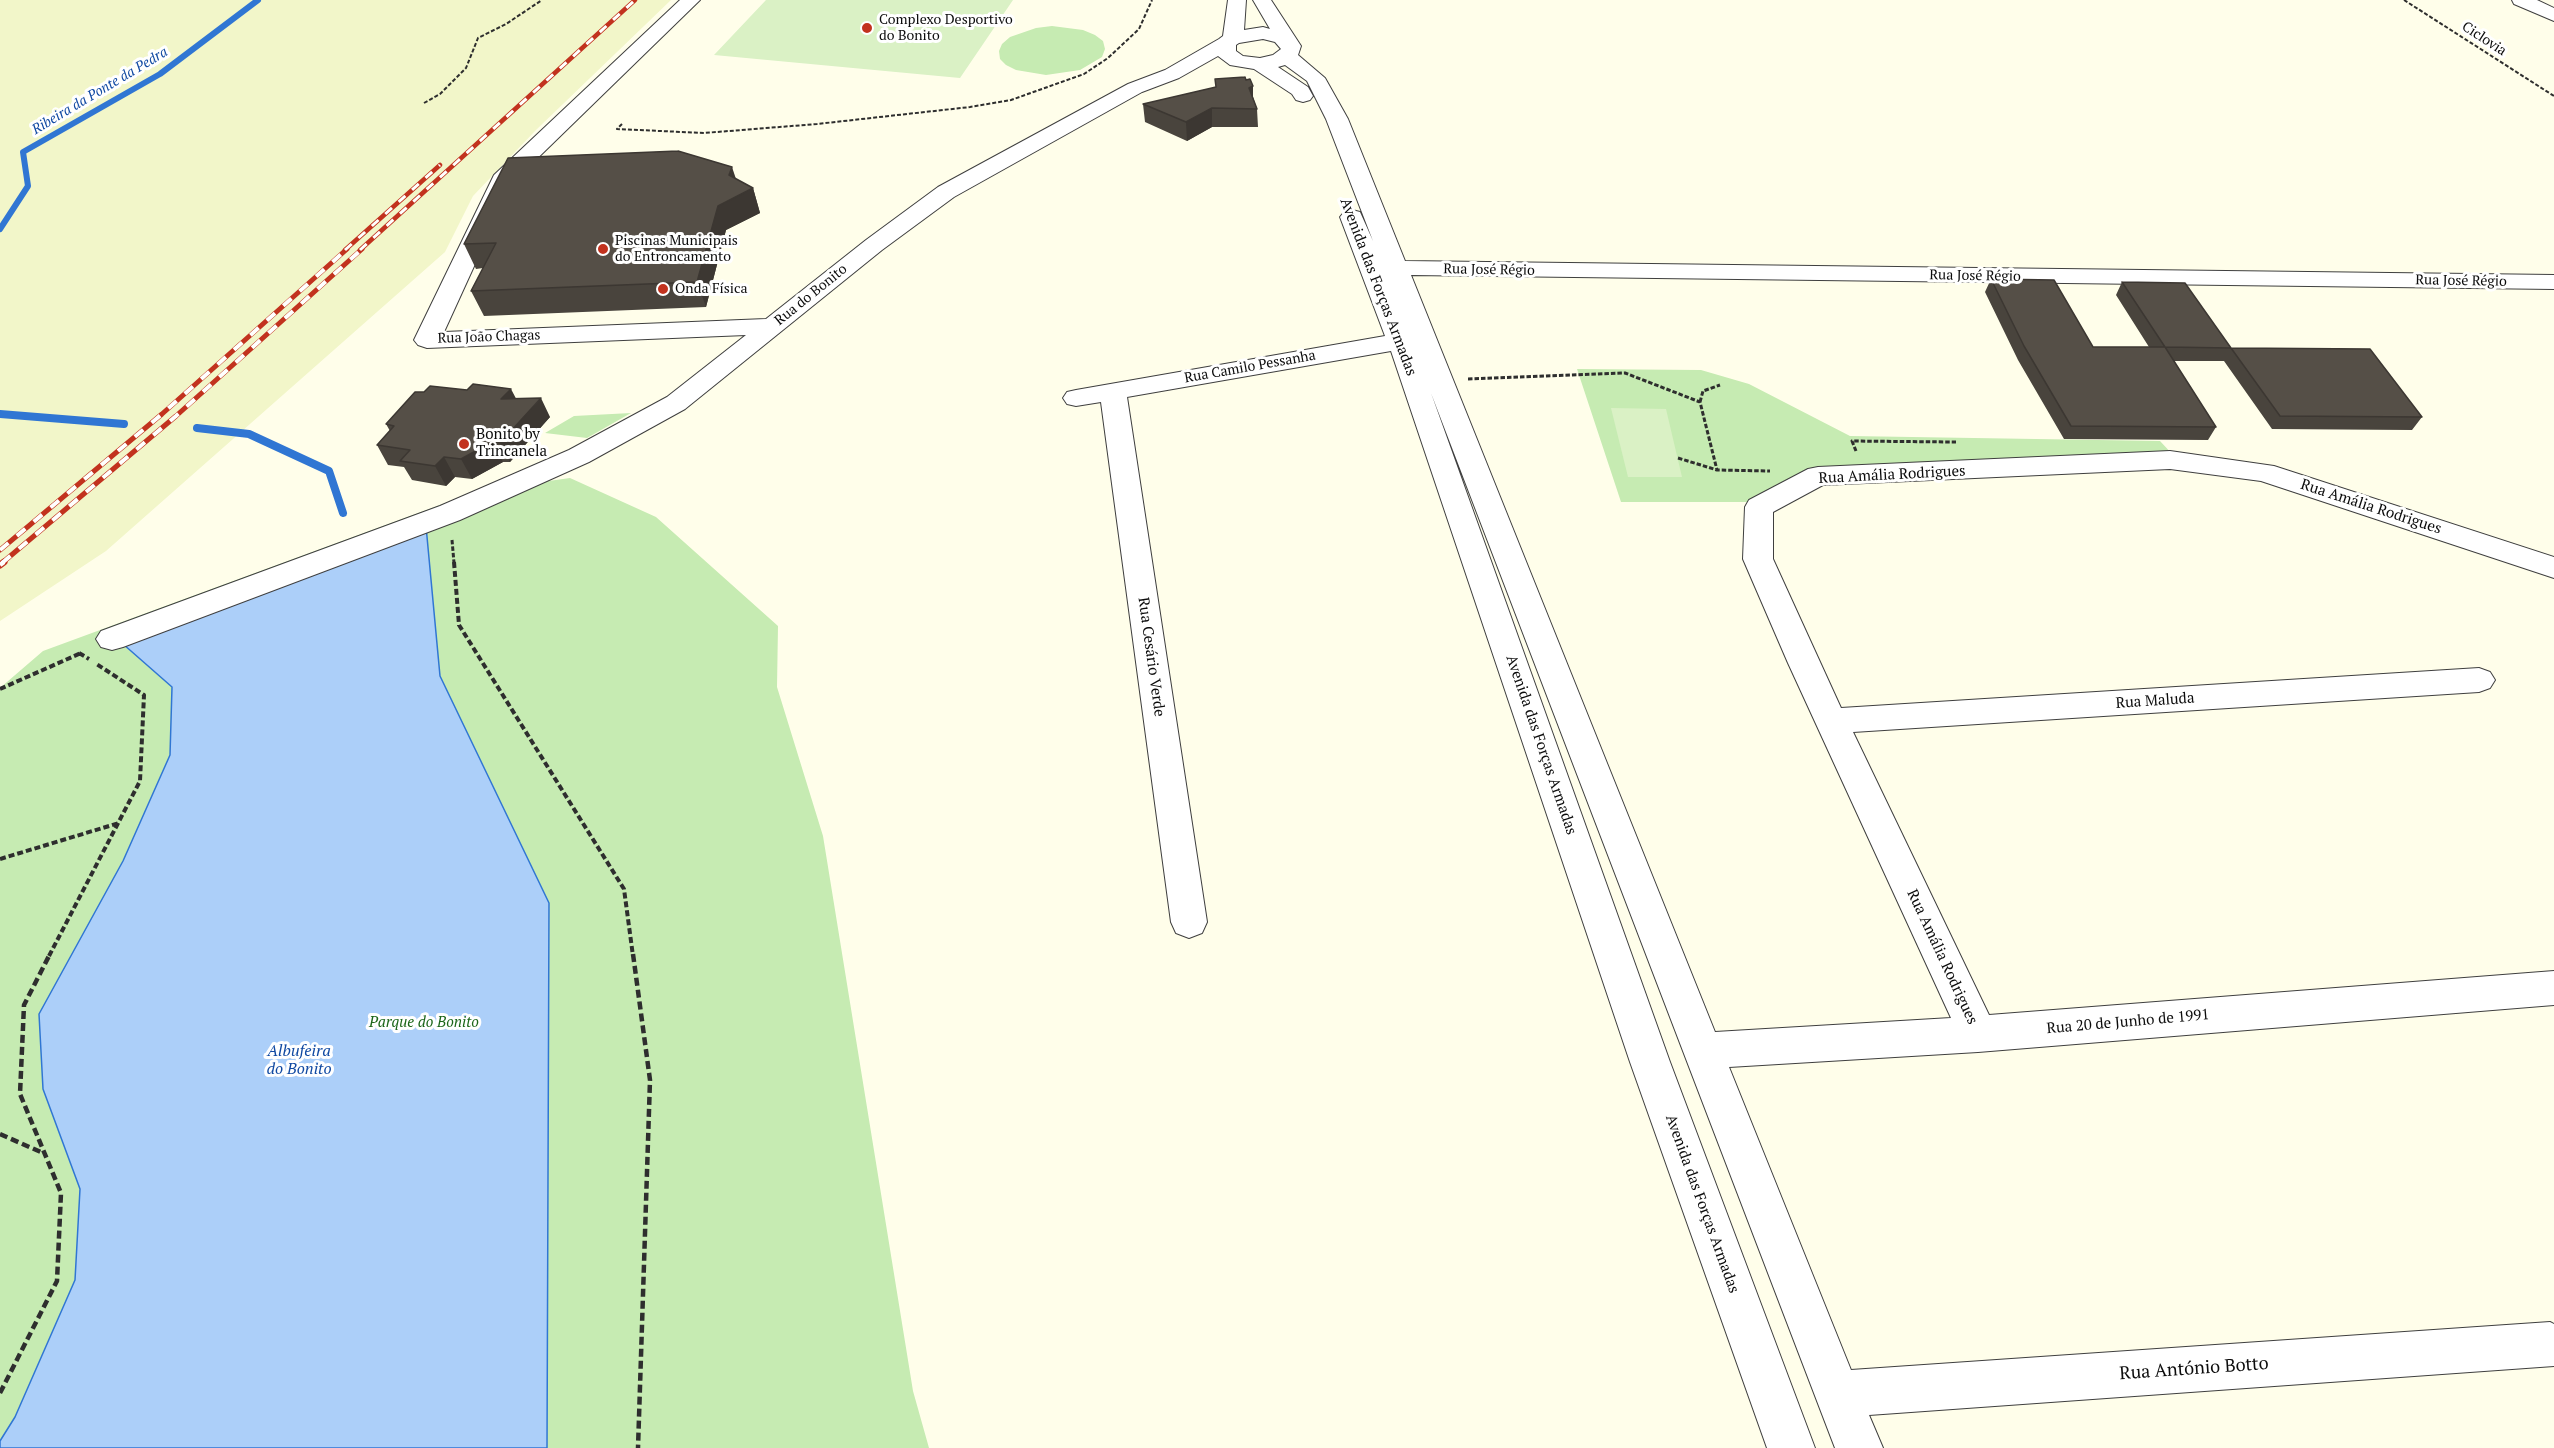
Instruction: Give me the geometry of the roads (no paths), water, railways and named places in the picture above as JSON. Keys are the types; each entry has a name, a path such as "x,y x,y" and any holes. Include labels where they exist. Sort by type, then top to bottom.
{"street":[{"name":"Rua João Chagas","path":"691,0 502,180 427,340 772,326"},
{"path":"1230,41 1263,33 1282,38 1270,56 1230,57 1224,48 1230,41 1237,0"},
{"name":"Avenida das Forças Armadas","path":"1262,0 1270,56 1301,91 1412,339 1650,1062 1791,1448"},
{"path":"2521,0 2554,15"},
{"name":"Rua do Bonito","path":"112,639 450,513 579,456 676,403 874,245 946,192 1135,88 1172,74 1230,41"},
{"name":"Rua do Bonito","path":"1172,74 1270,56"},
{"name":"Avenida das Forças Armadas","path":"1270,56 1315,78 1337,119 1397,268 1412,339 1440,380 1859,1448"},
{"name":"Rua José Régio","path":"1397,268 2554,282"},
{"name":"Rua Camilo Pessanha","path":"1076,398 1412,339"},
{"name":"Rua Cesário Verde","path":"1113,391 1189,922"},
{"name":"Rua Amália Rodrigues","path":"1978,1034 1831,721 1758,558 1759,507 1818,476 2170,460 2264,472 2554,568"},
{"name":"Rua Maluda","path":"1831,721 2480,680"},
{"name":"Rua 20 de Junho de 1991","path":"1702,1051 1978,1034 2554,988"},
{"name":"Rua António Botto","path":"1838,1394 2553,1347"}],"water":[{"name":"Albufeira do Bonito","path":"426,526 440,676 549,903 547,1448 0,1448 0,1441 15,1417 75,1280 80,1189 43,1089 39,1014 123,861 170,755 172,687 123,644"}],"waterway":[{"name":"Ribeira da Ponte da Pedra","path":"0,229 28,186 23,152 160,74 258,0"},
{"path":"0,414 124,424"},
{"path":"197,428 249,434 329,471 343,513"}],"railway":[{"path":"360,250 635,0"},
{"path":"345,250 440,165"},
{"path":"0,550 162,414 347,249"},
{"path":"2,563 176,416 362,249"},
{"path":"0,565 4,562"}],"place":[{"name":"Complexo Desportivo do Bonito","path":"867,28"},
{"name":"Piscinas Municipais do Entroncamento","path":"603,249"},
{"name":"Onda Física","path":"663,289"},
{"name":"Bonito by Trincanela","path":"464,444"}],"park label":[{"name":"Parque do Bonito","path":"424,1023"}]}
